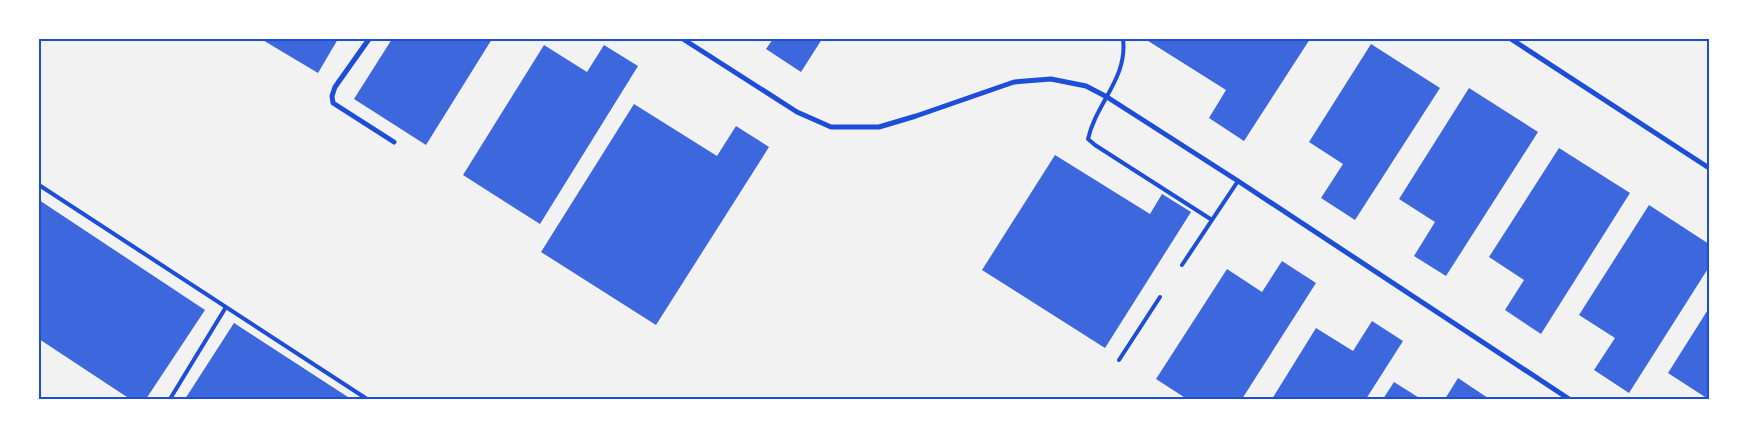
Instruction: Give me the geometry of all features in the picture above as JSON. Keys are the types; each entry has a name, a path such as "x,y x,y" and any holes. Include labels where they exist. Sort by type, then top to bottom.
{"street":[{"path":"369,39 335,87 332,96 333,103 394,142"},
{"path":"683,39 797,112 831,127 879,127 1014,82 1050,79 1086,86 1107,97 1238,181 1569,399"},
{"path":"1511,39 1709,168"}],"lane":[{"path":"1122,39 1124,49 1122,66 1091,126 1088,139 1094,145 1212,220"},
{"path":"1182,265 1238,181"},
{"path":"39,185 367,399"},
{"path":"1119,360 1160,297"},
{"path":"170,399 226,307"}],"building":[{"path":"261,39 338,39 318,73"},
{"path":"392,39 492,39 426,145 354,99"},
{"path":"773,39 822,39 801,72 766,49"},
{"path":"1145,39 1310,39 1244,141 1209,118 1226,90"},
{"path":"1371,44 1440,88 1355,220 1321,198 1343,164 1309,142"},
{"path":"544,45 587,72 604,45 638,66 540,224 463,175"},
{"path":"1469,88 1538,132 1446,276 1414,256 1435,222 1399,199"},
{"path":"634,104 717,156 736,126 769,147 656,325 541,252"},
{"path":"1559,148 1630,193 1541,334 1505,310 1524,280 1489,257"},
{"path":"1055,155 1150,214 1162,194 1191,212 1105,348 982,270"},
{"path":"39,200 205,310 146,399 130,399 39,339"},
{"path":"1649,205 1709,244 1709,267 1629,393 1594,370 1615,338 1579,315"},
{"path":"1282,261 1316,283 1242,399 1187,399 1156,379 1227,269 1262,292"},
{"path":"1709,308 1709,399 1703,399 1705,397 1668,373"},
{"path":"1372,321 1403,341 1366,399 1272,399 1316,328 1353,351"},
{"path":"234,323 351,399 185,399"},
{"path":"1458,378 1488,398 1445,399"},
{"path":"1394,382 1421,399 1383,399"}]}
